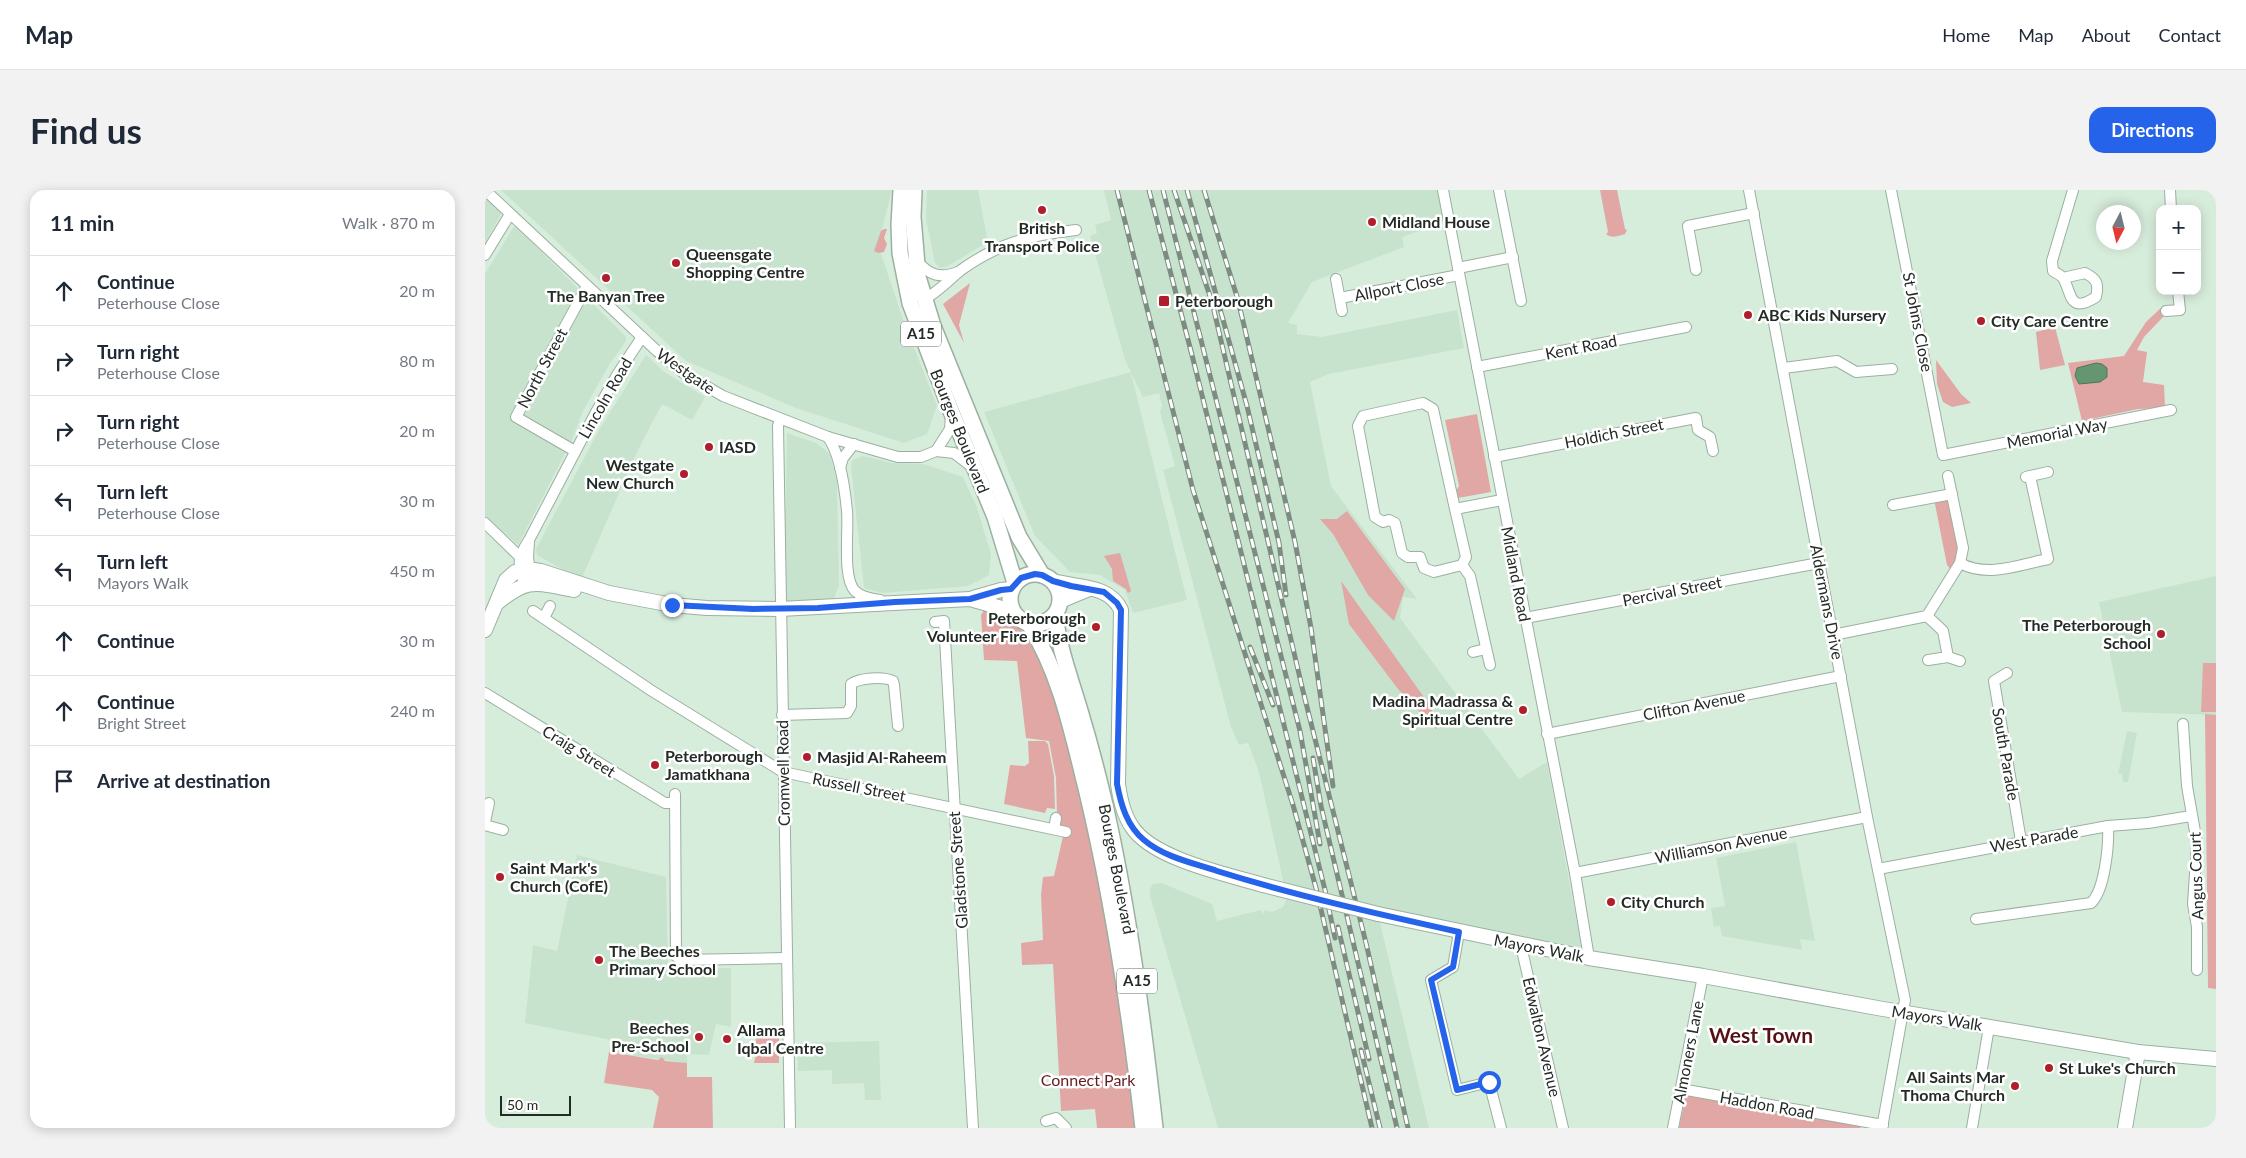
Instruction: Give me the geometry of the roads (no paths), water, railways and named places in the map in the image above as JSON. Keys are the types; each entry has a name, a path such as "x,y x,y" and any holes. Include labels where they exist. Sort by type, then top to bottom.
{"main road":[{"name":"Bourges Boulevard","path":"901,190 899,234 905,284 910,303 995,517 1013,586"},
{"name":"Bourges Boulevard","path":"914,190 913,217 918,277 939,342 1019,537 1047,578"},
{"path":"1013,586 1027,575 1047,578"},
{"name":"A15","path":"1047,578 1060,594 1057,608"},
{"name":"A15","path":"1013,586 1009,596 1012,611 1022,621 1029,624"},
{"name":"Bourges Boulevard","path":"1057,608 1062,656 1081,714 1105,805 1129,924 1145,1033 1155,1128"},
{"path":"1029,624 1043,623 1057,608"},
{"name":"Bourges Boulevard","path":"1029,624 1050,661 1076,748 1102,855 1126,988 1143,1128"}],"street":[{"name":"Westgate","path":"485,190 642,337 685,374 708,388 780,419 872,451 910,458 921,457 936,451 954,453 962,457 976,470"},
{"name":"Midland Road","path":"1443,190 1575,873 1589,958"},
{"path":"1499,190 1521,301"},
{"name":"Aldermans Drive","path":"1749,190 1867,817 1905,1000 1883,1126"},
{"name":"St Johns Close","path":"1891,190 1943,455"},
{"path":"2063,278 2053,271 2052,261 2073,190"},
{"path":"2170,190 2171,205"},
{"path":"1696,270 1688,226 1754,213"},
{"path":"485,255 510,214"},
{"path":"905,284 911,291 925,299 943,287 959,272 995,248 1025,238 1076,230"},
{"name":"Allport Close","path":"1340,298 1513,258"},
{"path":"917,261 925,271 935,276 950,276 959,272"},
{"path":"1336,279 1342,311"},
{"name":"North Street","path":"575,451 516,417 587,286"},
{"path":"2166,311 2180,310 2178,295"},
{"name":"Kent Road","path":"1477,367 1686,327"},
{"name":"Lincoln Road","path":"528,584 523,565 529,540 617,375 642,337"},
{"path":"1784,368 1837,361 1856,372 1892,369"},
{"path":"1423,403 1433,409 1455,509 1466,557 1462,565 1434,572 1424,568 1420,557 1409,557 1402,553 1395,523 1389,520 1383,522 1375,517 1358,426 1363,416 1423,403"},
{"path":"936,451 950,429 951,410"},
{"name":"Memorial Way","path":"1943,455 2171,410"},
{"name":"Holdich Street","path":"1494,458 1696,418 1698,430 1710,437 1713,450"},
{"name":"Cromwell Road","path":"780,419 778,426 779,609 790,1128"},
{"path":"828,437 835,449 847,511 848,578 855,591 869,599 895,602"},
{"path":"839,469 843,458 854,444"},
{"path":"1960,563 1969,568 1991,571 2048,559 2028,477 2049,472"},
{"path":"1833,635 1927,616 1960,563 1963,548 1948,476"},
{"path":"1893,505 1951,494"},
{"path":"1455,509 1502,500"},
{"path":"485,523 523,565 609,594"},
{"name":"Lincoln Road","path":"486,625 506,580 523,565 529,540"},
{"name":"Percival Street","path":"1525,618 1819,563"},
{"path":"1462,565 1470,576 1490,665"},
{"name":"Mayors Walk","path":"1047,578 1071,586 1092,588 1110,595 1121,610 1117,784 1120,800 1131,826 1146,842 1163,852 1263,885 1378,914 1521,946 2137,1052 2216,1059"},
{"path":"496,604 528,584 689,606 779,609 970,599 1012,611"},
{"path":"970,599 1013,586"},
{"path":"1057,608 1092,588"},
{"path":"544,618 550,606"},
{"name":"Russell Street","path":"533,611 652,691 783,772 1067,832"},
{"path":"1927,616 1950,638 1949,657"},
{"name":"Gladstone Street","path":"935,622 944,621 953,807 973,1128"},
{"path":"1473,652 1486,649"},
{"path":"1928,660 1949,657 1960,661"},
{"name":"South Parade","path":"2007,673 1994,681 2021,841"},
{"name":"Clifton Avenue","path":"1547,734 1841,676"},
{"path":"782,715 847,713 851,706 851,684 856,680 888,678 893,680 898,726"},
{"name":"Craig Street","path":"485,693 665,803 675,799 676,956 681,960 786,958"},
{"name":"Angus Court","path":"2183,724 2187,786 2191,816 2196,828 2197,843 2193,904 2197,928 2197,970"},
{"path":"489,804 485,823 503,830"},
{"name":"West Parade","path":"1878,869 2108,826 2148,823 2191,816"},
{"name":"Williamson Avenue","path":"1575,873 1867,817"},
{"path":"1055,829 1056,818"},
{"path":"1976,919 2091,903 2099,896 2107,856 2108,826"},
{"path":"1459,932 1453,967 1431,980 1457,1090 1489,1082 1501,1128"},
{"name":"Edwalton Avenue","path":"1521,946 1563,1128"},
{"name":"Almoners Lane","path":"1673,1128 1703,976"},
{"path":"1972,1128 1989,1026"},
{"path":"2125,1128 2137,1052"},
{"name":"Haddon Road","path":"1681,1089 1883,1126"},
{"path":"1046,1121 1056,1118 1067,1128"}],"railway":[{"path":"1117,190 1193,490 1293,805 1316,888 1372,1128"},
{"path":"1149,190 1192,355 1325,890 1335,938"},
{"path":"1163,190 1300,731 1320,844"},
{"path":"1174,190 1212,302 1303,691 1366,943 1408,1128"},
{"path":"1187,190 1247,406 1279,543 1286,595"},
{"path":"1204,190 1238,300 1295,542 1311,628 1333,786"},
{"path":"1250,647 1273,705"},
{"path":"1313,758 1321,806 1397,1128"},
{"path":"1338,927 1369,1059"},
{"path":"1361,1050 1380,1128"}],"place":[{"name":"British Transport Police","path":"1042,210"},
{"name":"Midland House","path":"1372,222"},
{"name":"Queensgate Shopping Centre","path":"676,263"},
{"name":"The Banyan Tree","path":"606,278"},
{"name":"Peterborough","path":"1164,301"},
{"name":"ABC Kids Nursery","path":"1748,315"},
{"name":"City Care Centre","path":"1981,321"},
{"name":"IASD","path":"709,447"},
{"name":"Westgate New Church","path":"684,474"},
{"name":"Peterborough Volunteer Fire Brigade","path":"1096,627"},
{"name":"The Peterborough School","path":"2161,634"},
{"name":"Madina Madrassa & Spiritual Centre","path":"1523,710"},
{"name":"Masjid Al-Raheem","path":"807,757"},
{"name":"Peterborough Jamatkhana","path":"655,765"},
{"name":"Saint Mark's Church (CofE)","path":"500,877"},
{"name":"City Church","path":"1611,902"},
{"name":"The Beeches Primary School","path":"599,960"},
{"name":"Beeches Pre-School","path":"699,1037"},
{"name":"Allama Iqbal Centre","path":"727,1039"},
{"name":"St Luke's Church","path":"2049,1068"},
{"name":"All Saints Mar Thoma Church","path":"2015,1086"}],"district":[{"name":"West Town","path":"1761,1036"}],"park label":[{"name":"Connect Park","path":"1088,1080"}]}
